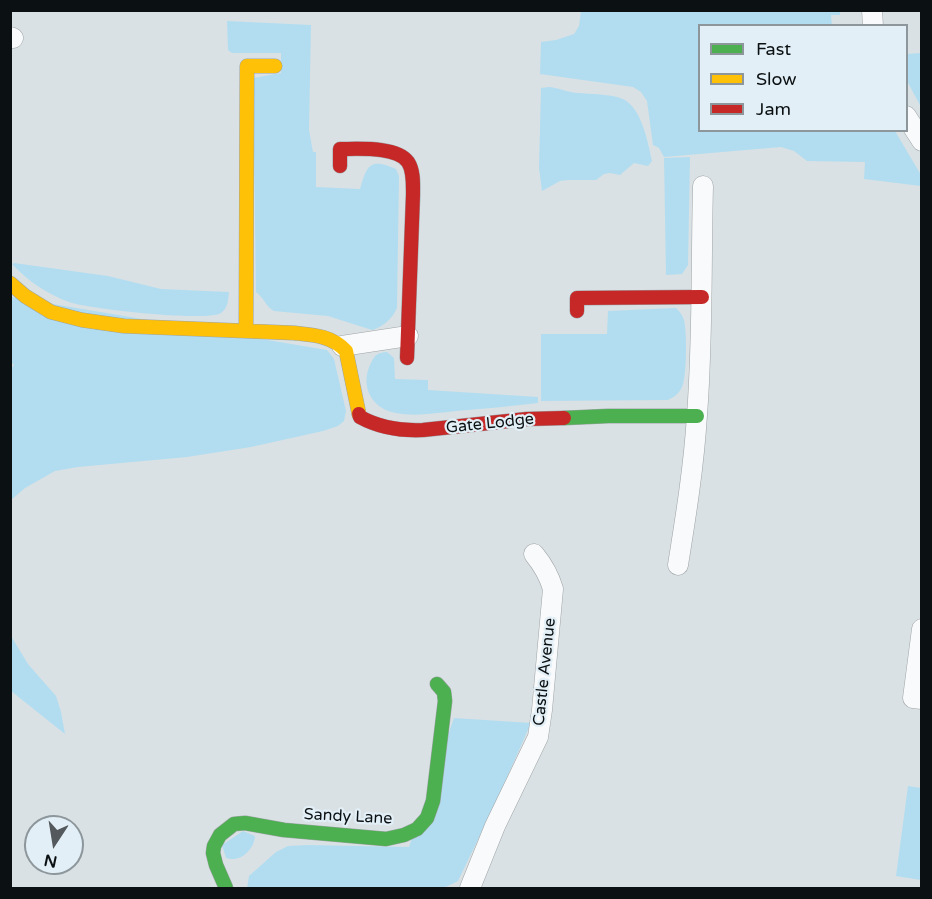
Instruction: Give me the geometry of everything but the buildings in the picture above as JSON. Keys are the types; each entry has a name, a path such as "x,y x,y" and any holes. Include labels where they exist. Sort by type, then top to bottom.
{"street":[{"path":"246,332 247,66 275,66"},
{"path":"908,119 921,141"},
{"path":"340,166 340,149 375,149 403,157 411,171 413,195 407,358"},
{"path":"678,565 690,490 697,416 702,297 703,186"},
{"path":"10,283 25,296 51,312 82,320 124,326 317,335 333,339 342,346 408,336"},
{"path":"577,311 577,297 702,297"},
{"name":"Gate Lodge","path":"342,346 349,360 360,417 386,428 407,431 568,417 697,416"},
{"name":"Castle Avenue","path":"470,888 495,826 538,737 553,589 544,566 534,554"},
{"path":"921,629 913,698 921,699"},
{"name":"Sandy Lane","path":"226,888 216,866 215,841 234,824 386,838 404,836 424,823 430,814 433,801 445,701 444,692 437,684"}],"shaded area":[{"path":"581,11 840,11 840,15 831,15 832,24 698,24 698,132 896,132 921,175 921,186 864,179 865,162 807,161 794,151 781,147 664,157 659,148 653,145 647,101 641,92 633,87 540,74 541,42 574,34 579,26"},
{"path":"227,21 311,25 309,130 313,152 316,152 316,187 360,189 370,166 380,164 396,169 399,176 397,308 390,319 380,327 372,330 328,316 274,311 256,292 253,78 281,73 281,53 232,53 228,50"},
{"path":"922,53 921,107 908,83 908,54"},
{"path":"549,87 613,96 630,104 643,127 652,161 648,166 634,163 620,175 610,173 596,180 560,181 542,191 539,168 541,88"},
{"path":"690,157 688,265 682,274 666,275 664,158"},
{"path":"12,264 108,276 161,289 229,292 228,301 221,313 194,316 121,311 80,305 61,299 38,286 18,270"},
{"path":"11,297 327,350 334,359 346,411 344,421 338,426 323,431 251,447 187,457 55,471 25,488 11,500 10,370 14,365 11,362"},
{"path":"676,308 684,320 686,354 684,382 674,396 668,400 541,401 541,334 607,334 608,311"},
{"path":"387,352 394,358 395,379 428,380 428,390 538,397 538,403 418,415 388,411 380,407 370,396 366,381 374,357"},
{"path":"11,636 28,664 56,696 65,734 11,691"},
{"path":"454,718 531,723 458,881 441,888 247,888 249,876 276,852 288,846 409,847"},
{"path":"908,786 921,788 921,880 896,876"},
{"path":"243,831 255,836 252,846 241,857 226,858 222,845"}],"traffic: fast":[{"path":"564,418 697,416"},
{"path":"226,888 213,853 220,835 234,824 245,823 284,830 386,839 417,829 427,818 433,801 445,701 444,692 437,684"}],"traffic: slow":[{"path":"246,331 247,66 275,66"},
{"path":"10,283 25,296 51,312 82,320 124,326 295,333 329,339 346,351 359,414"}],"traffic: jam":[{"path":"340,166 340,149 395,153 403,157 410,166 413,195 407,358"},
{"path":"577,311 577,298 702,297"},
{"path":"359,414 360,417 383,426 415,430 527,419 564,418"}]}
